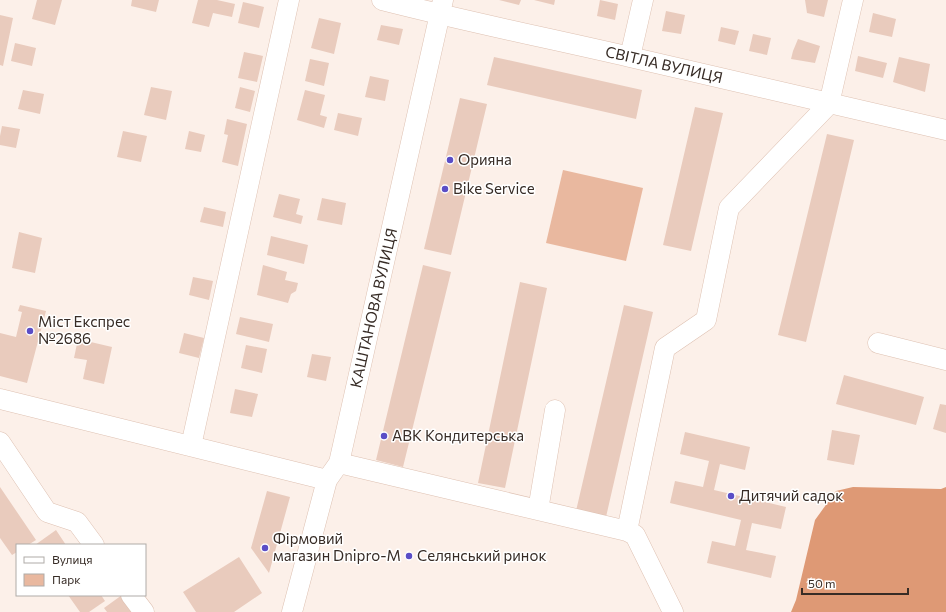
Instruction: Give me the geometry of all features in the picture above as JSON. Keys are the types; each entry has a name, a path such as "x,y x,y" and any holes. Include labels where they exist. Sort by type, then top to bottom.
{"street":[{"path":"190,446 289,0"},
{"name":"СВІТЛА ВУЛИЦЯ","path":"382,0 442,7 630,57 946,130"},
{"path":"630,57 643,0"},
{"path":"627,531 665,348 706,320 729,208 829,104 854,0"},
{"name":"КАШТАНОВА ВУЛИЦЯ","path":"292,612 327,480 338,463 442,7"},
{"path":"878,343 946,360"},
{"path":"0,399 327,480"},
{"path":"538,510 555,410"},
{"path":"0,442 47,512 77,522 93,544"},
{"path":"338,463 627,531 635,535 673,612"},
{"path":"132,596 144,612"}],"green space":[{"path":"563,170 643,188 626,261 546,243"}],"shaded area":[{"path":"853,487 941,489 946,487 946,612 791,612 796,600 815,520 836,491"}],"building":[{"path":"37,0 62,0 55,25 32,19"},
{"path":"132,0 159,0 156,12 131,6"},
{"path":"198,0 217,0 235,4 232,17 213,13 209,27 192,23"},
{"path":"499,0 521,0 519,5"},
{"path":"534,0 555,0 554,5"},
{"path":"600,0 618,4 615,20 597,16"},
{"path":"805,0 828,0 824,17 807,13"},
{"path":"243,2 264,7 259,28 238,23"},
{"path":"666,11 685,15 681,34 662,31"},
{"path":"873,13 896,19 892,37 869,32"},
{"path":"0,15 13,18 3,66 0,65"},
{"path":"319,18 341,23 334,54 311,48"},
{"path":"381,25 403,29 399,45 377,40"},
{"path":"721,27 739,31 735,45 718,41"},
{"path":"753,34 771,38 767,55 749,51"},
{"path":"798,39 820,46 815,63 791,59"},
{"path":"15,43 36,48 32,66 11,61"},
{"path":"244,52 263,56 257,82 238,78"},
{"path":"858,56 887,63 883,78 855,71"},
{"path":"494,57 642,90 636,119 487,85"},
{"path":"899,57 930,64 925,92 893,82"},
{"path":"310,59 329,63 324,86 305,81"},
{"path":"370,76 389,80 385,101 365,97"},
{"path":"151,87 172,91 166,120 144,115"},
{"path":"240,87 255,91 250,112 235,108"},
{"path":"23,90 44,94 40,114 18,109"},
{"path":"305,90 325,95 320,115 327,117 324,128 297,120"},
{"path":"460,98 487,104 451,255 424,249"},
{"path":"695,107 723,113 691,251 663,245"},
{"path":"338,113 362,118 358,136 334,130"},
{"path":"227,119 247,124 238,166 222,162 228,135 224,134"},
{"path":"2,126 20,129 16,148 0,145"},
{"path":"123,131 147,136 141,162 117,157"},
{"path":"189,131 205,135 201,152 185,149"},
{"path":"827,134 854,140 806,342 778,335"},
{"path":"279,194 300,199 296,214 303,216 301,224 273,217"},
{"path":"322,198 346,203 342,225 317,220"},
{"path":"204,207 226,212 223,227 200,222"},
{"path":"19,232 42,238 35,273 12,268"},
{"path":"271,236 308,245 304,264 267,255"},
{"path":"263,265 287,272 285,280 298,283 296,291 291,294 288,303 257,295"},
{"path":"423,265 451,272 403,467 376,460"},
{"path":"193,277 213,281 209,300 189,295"},
{"path":"520,282 547,288 505,488 478,483"},
{"path":"20,305 46,311 27,383 0,376 0,333 16,337 22,312 18,311"},
{"path":"624,305 653,312 606,517 576,511"},
{"path":"240,317 273,324 269,342 236,334"},
{"path":"184,333 204,338 199,358 179,353"},
{"path":"78,339 112,347 104,384 83,379 87,360 74,358"},
{"path":"246,345 267,349 262,373 241,368"},
{"path":"312,354 331,357 326,381 307,377"},
{"path":"844,375 924,397 916,425 836,404"},
{"path":"235,389 258,394 252,417 230,413"},
{"path":"940,404 946,405 946,433 933,429"},
{"path":"832,430 860,435 854,465 827,460"},
{"path":"685,432 750,447 745,470 720,464 714,490 786,507 781,529 752,523 746,550 776,556 771,578 707,563 712,541 735,546 741,520 670,503 675,481 703,487 709,461 680,454"},
{"path":"0,487 36,540 30,544 16,544 16,553 12,555 0,538"},
{"path":"267,491 290,497 269,573 251,548"},
{"path":"56,530 65,544 36,544"},
{"path":"239,557 262,593 234,612 196,612 183,592"},
{"path":"69,596 102,596 105,601 89,612 80,612"},
{"path":"121,596 123,596 141,612 107,612 104,608"}],"place":[{"name":"Орияна","path":"450,160"},
{"name":"Bike Service","path":"445,189"},
{"name":"Міст Експрес №2686","path":"30,331"},
{"name":"АВК Кондитерська","path":"384,436"},
{"name":"Дитячий садок","path":"731,496"},
{"name":"Фірмовий магазин Dnipro-M","path":"265,548"},
{"name":"Селянський ринок","path":"409,556"}]}
